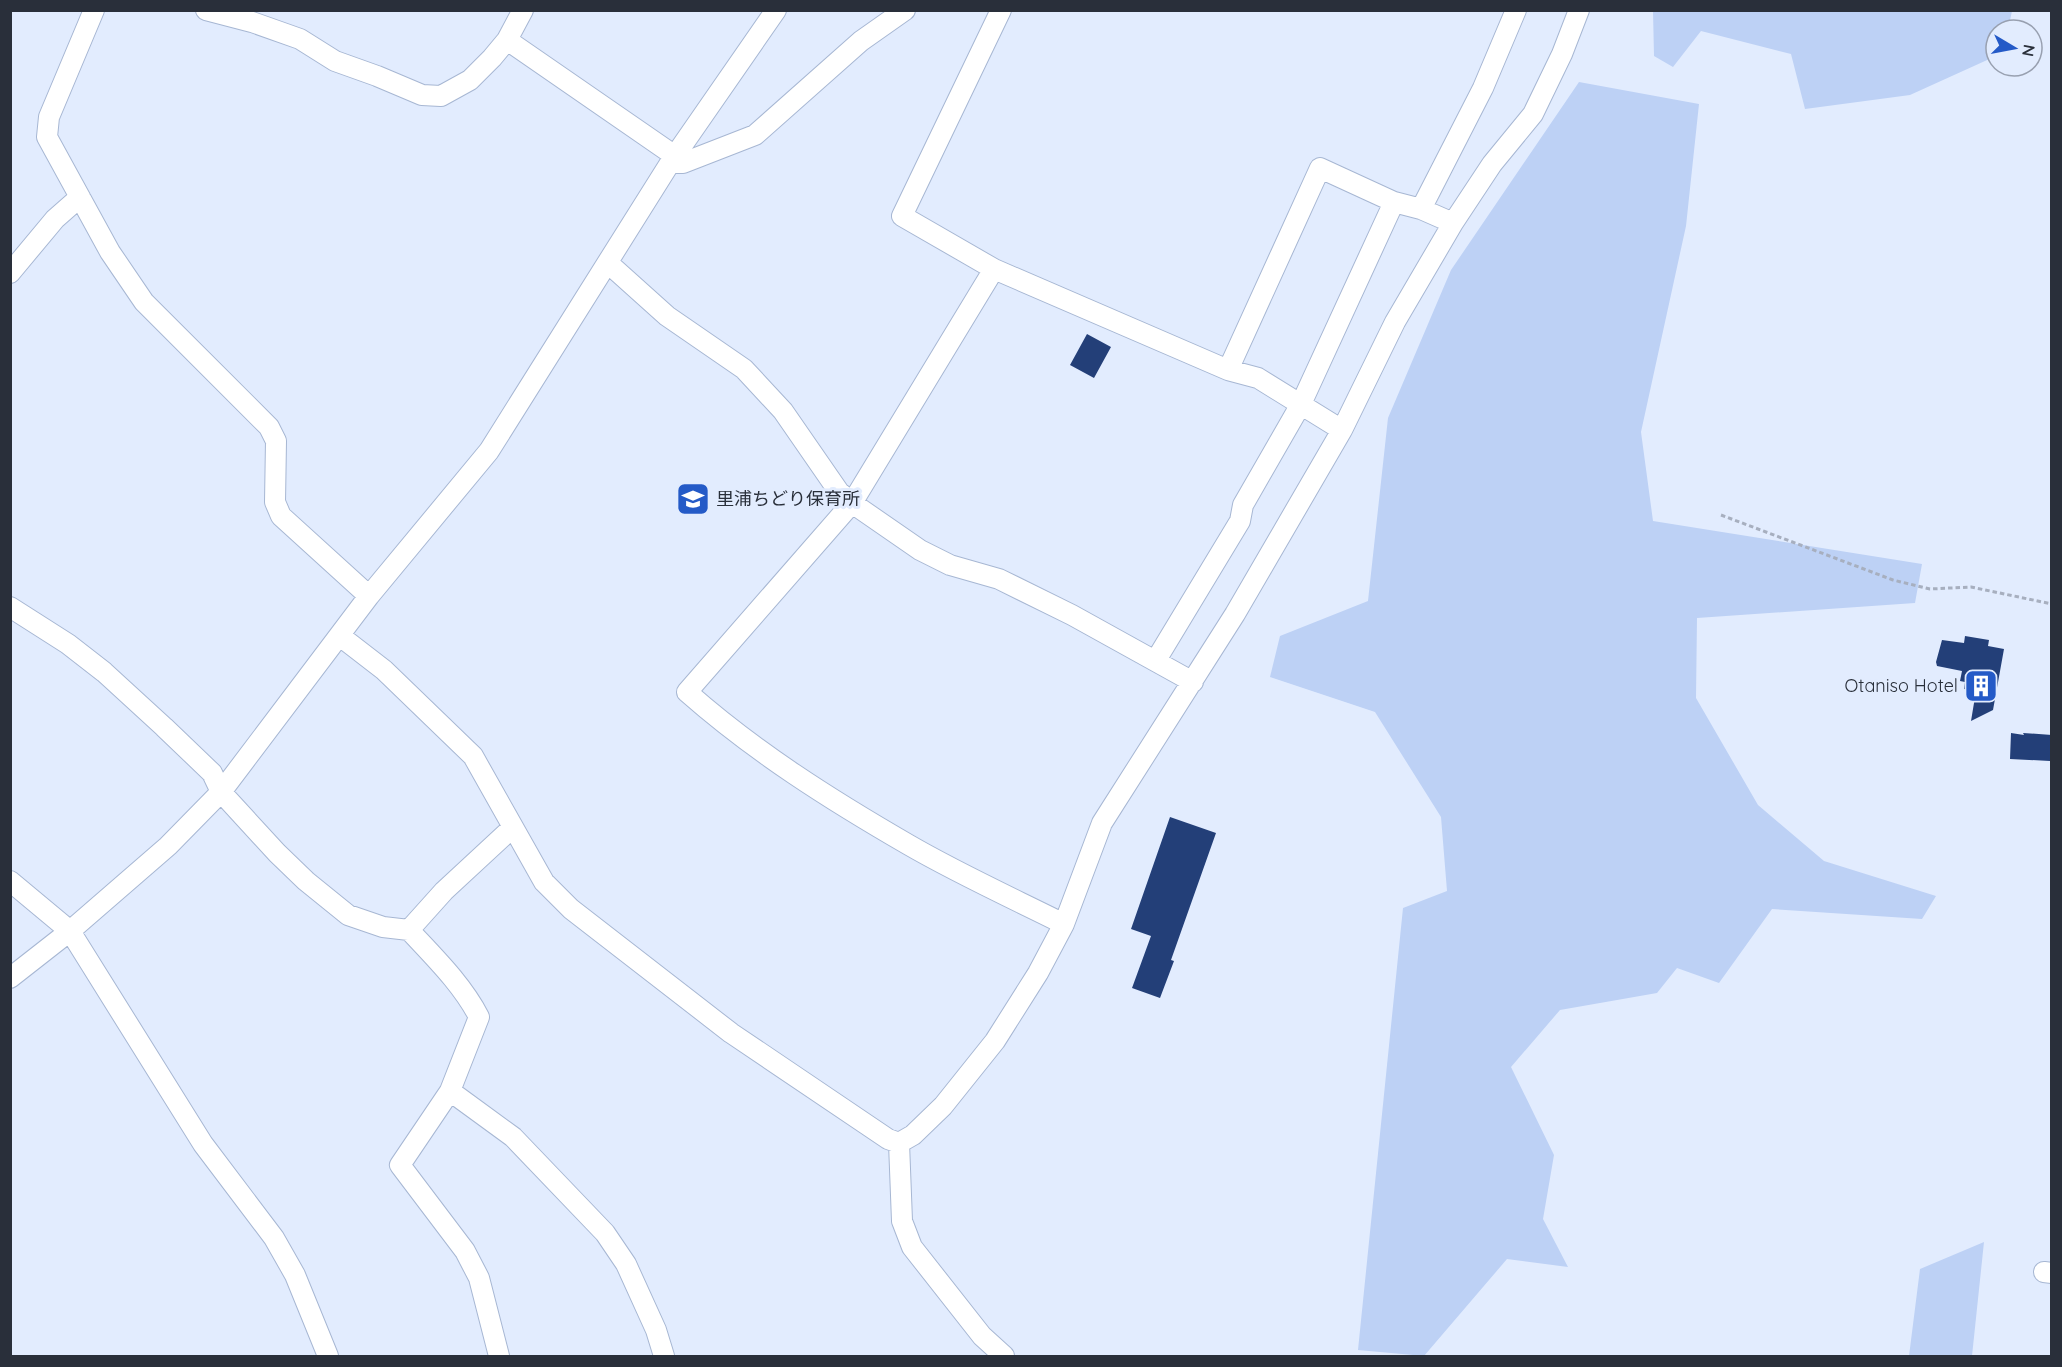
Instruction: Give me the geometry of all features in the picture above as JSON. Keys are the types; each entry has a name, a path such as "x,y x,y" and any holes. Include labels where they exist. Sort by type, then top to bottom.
{"street":[{"path":"94,10 49,117 47,137 110,252 144,302 269,427 276,441 274,502 281,516 369,596"},
{"path":"206,10 252,22 300,39 335,61 377,75 422,95 441,96 470,80 507,40 523,10"},
{"path":"10,978 70,931 168,846 221,792 369,596 489,451 672,160 776,10"},
{"path":"507,40 672,160 683,163 755,135 861,41 905,10"},
{"path":"1001,10 902,216 994,269 1228,370 1258,378 1342,430"},
{"path":"1422,209 1483,88 1516,10"},
{"path":"340,636 384,670 472,756 543,882 590,925 731,1033 888,1139 899,1143 913,1135 943,1106 995,1041 1038,973 1064,924 1102,823 1235,614 1342,430 1395,322 1453,223 1492,164 1533,114 1579,10"},
{"path":"1228,370 1320,168 1394,202 1422,209 1453,223"},
{"path":"10,273 55,219 80,197"},
{"path":"1156,660 1240,521 1243,505 1301,404 1394,202"},
{"path":"608,263 667,316 744,369 783,411 838,492 852,503 920,550 950,565 999,579 1156,660 1193,682"},
{"path":"994,269 852,503 687,692 721,722 801,778 910,845 1064,924"},
{"path":"10,607 68,644 104,672 212,773 221,792 277,854 306,881 348,915 383,927 409,930 444,968 473,1005 479,1017 450,1091 400,1165 465,1251 479,1278 499,1356"},
{"path":"409,930 444,891 512,828"},
{"path":"10,881 70,931 203,1144 274,1238 295,1275 328,1356"},
{"path":"450,1091 513,1137 605,1233 626,1264 656,1330 664,1356"},
{"path":"899,1143 902,1221 912,1247 982,1336 1004,1356"}],"path":[{"path":"1721,515 1893,580 1930,589 1971,587 2052,604"}],"shaded area":[{"path":"1653,10 2012,11 2011,18 1984,18 1984,61 1910,95 1805,109 1791,54 1701,31 1673,67 1654,56"},
{"path":"1579,82 1699,104 1686,226 1641,432 1653,521 1922,564 1915,603 1697,618 1696,698 1758,805 1824,861 1936,896 1922,919 1772,909 1719,983 1677,968 1657,993 1560,1010 1511,1067 1554,1155 1543,1219 1568,1267 1507,1259 1424,1356 1358,1350 1403,908 1447,891 1441,817 1375,712 1270,677 1280,636 1368,601 1388,418 1451,270"},
{"path":"1984,1242 1972,1356 1909,1356 1920,1269"}],"building":[{"path":"1087,334 1111,347 1094,378 1070,365"},
{"name":"Otaniso Hotel","path":"1965,636 1989,640 1988,646 2004,649 1993,710 1971,721 1976,691 1964,689 1965,682 1960,681 1962,671 1937,666 1936,662 1942,640 1964,643"},
{"path":"2011,733 2052,735 2050,761 2010,759"},
{"path":"1170,817 1216,833 1160,998 1132,988 1151,936 1131,929"}],"place":[{"name":"里浦ちどり保育所","path":"693,499"},
{"name":"Otaniso Hotel","path":"1981,686"}]}
